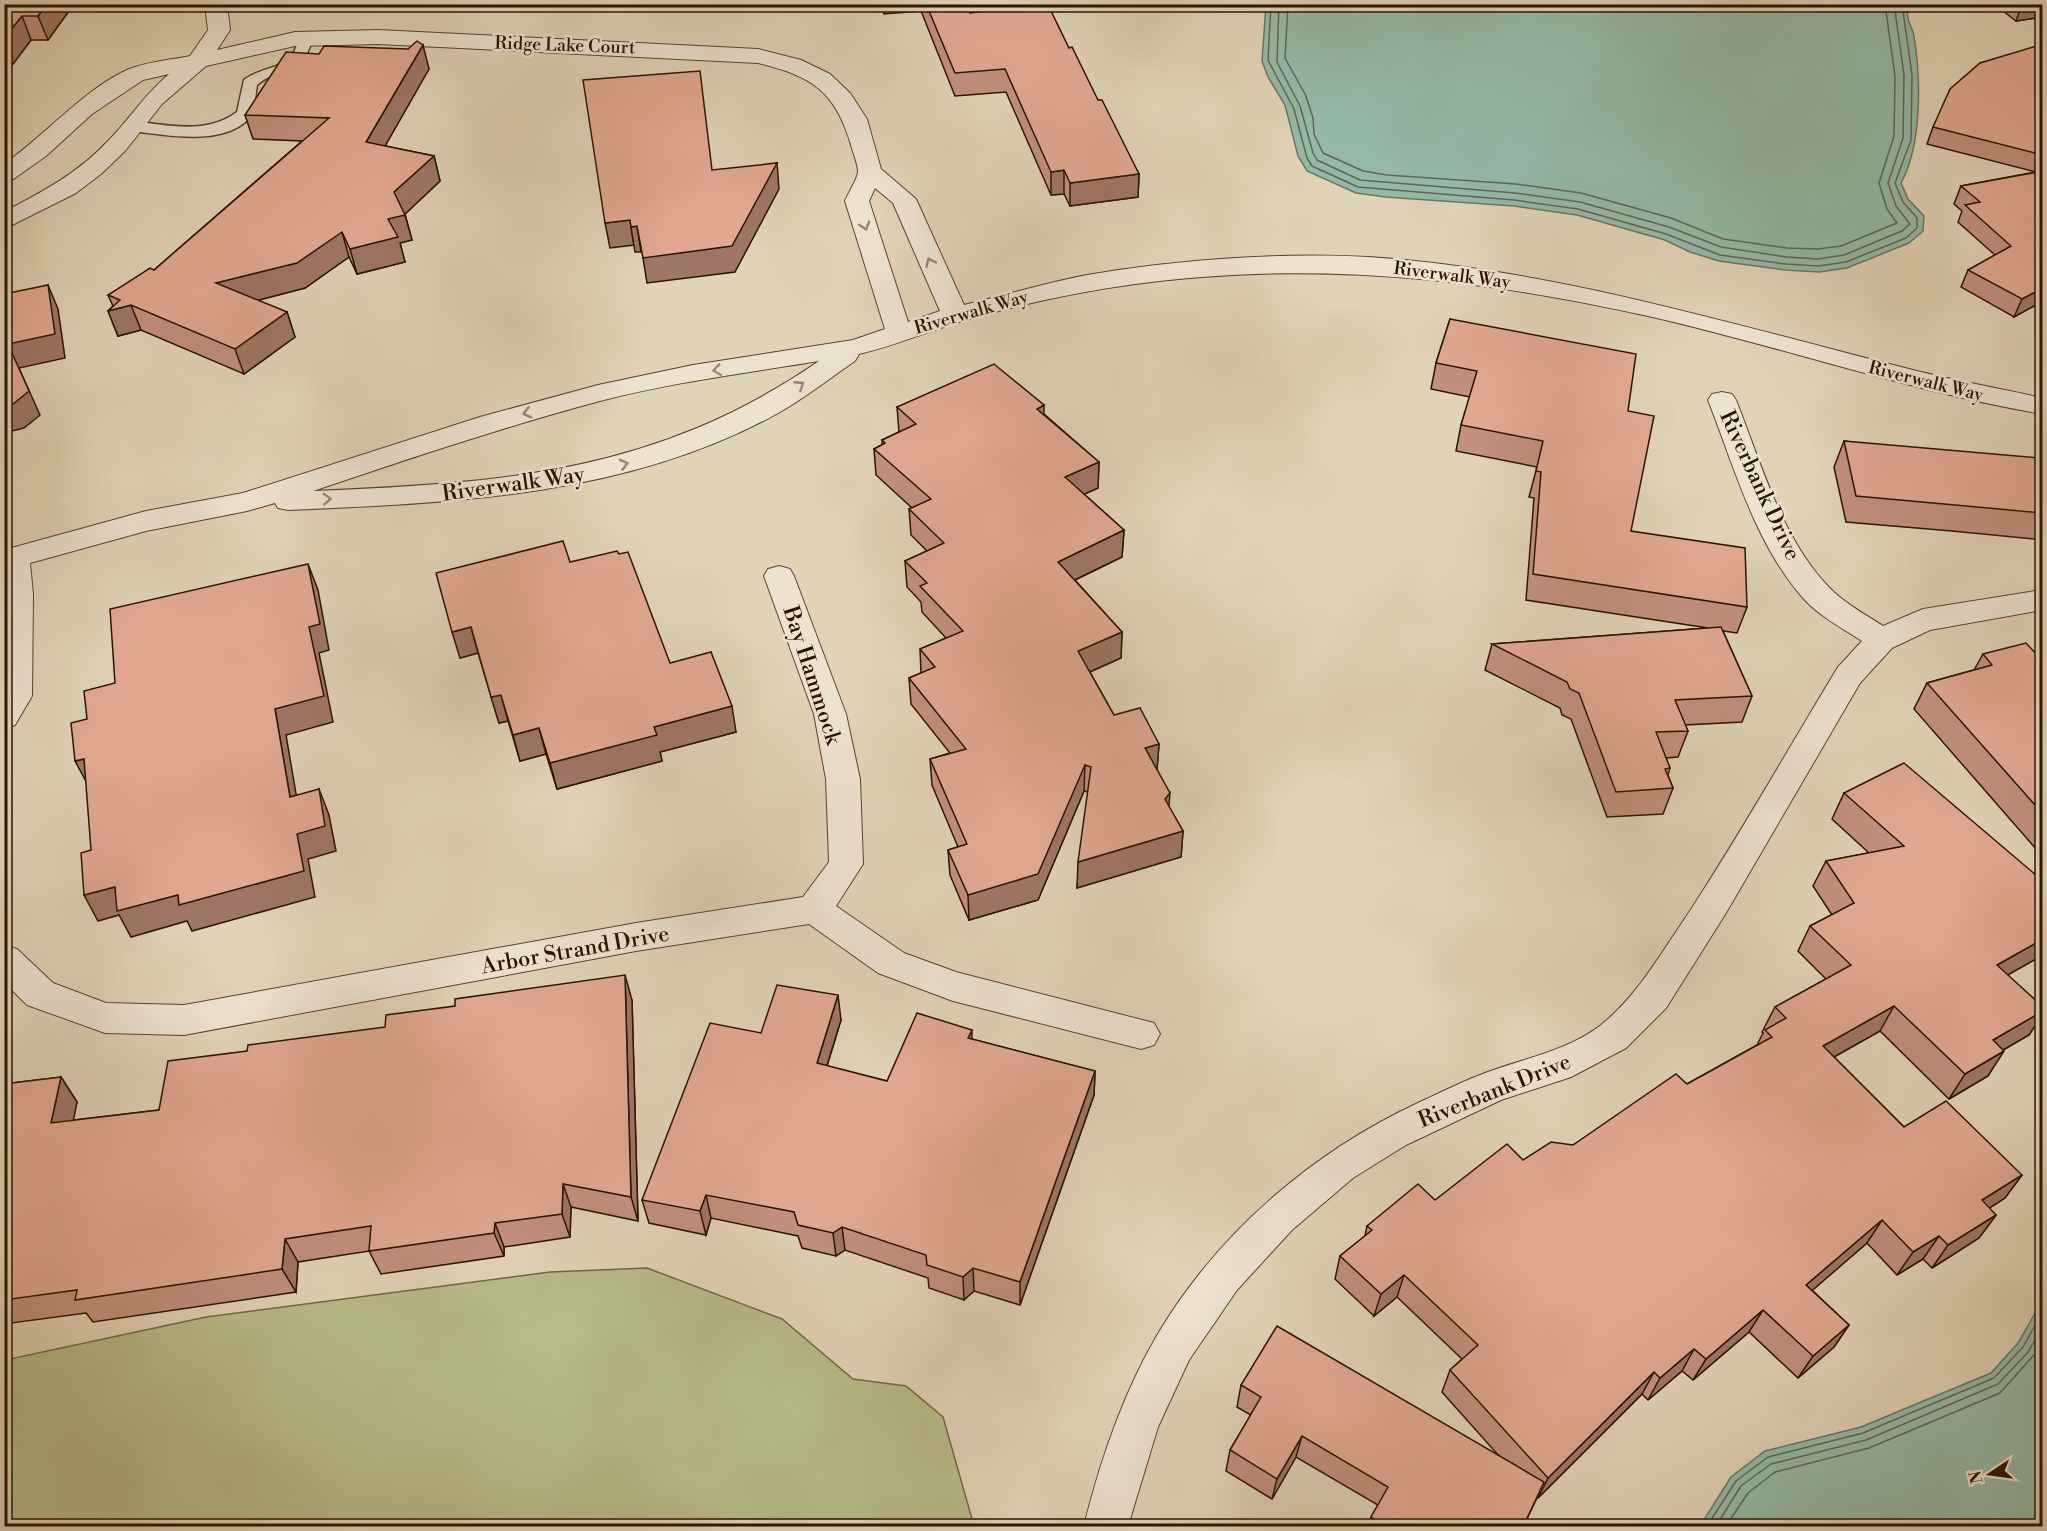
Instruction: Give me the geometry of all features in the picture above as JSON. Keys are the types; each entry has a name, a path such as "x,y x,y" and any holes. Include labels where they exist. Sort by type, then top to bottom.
{"street":[{"name":"Ridge Lake Court","path":"4,222 57,194 93,169 154,99 199,60 219,30 216,4"},
{"name":"Ridge Lake Court","path":"4,175 38,151 84,109 135,75 306,38 378,37 758,56 793,65 822,79 842,98 855,119 870,172"},
{"path":"899,333 857,201 870,172 904,199 955,315"},
{"name":"Riverwalk Way","path":"9,559 146,521 247,502 490,423 598,393 693,374 857,347 955,315 1087,283 1190,270 1312,264 1413,269 1504,280 1595,296 1914,379 2043,406"},
{"name":"Riverwalk Way","path":"247,502 456,494 520,487 584,475 676,447 760,412 857,347"},
{"name":"Riverbank Drive","path":"1722,400 1759,490 1790,556 1814,591 1881,640"},
{"path":"4,717 16,696 18,594 9,559"},
{"name":"Bay Hammock","path":"780,576 830,714 843,779 846,864 814,909"},
{"name":"Riverbank Drive","path":"1106,1527 1137,1424 1174,1346 1223,1277 1278,1217 1339,1166 1392,1133 1491,1088 1558,1066 1613,1037 1653,997 1714,903 1849,675 1881,640 1923,621 2043,600"},
{"path":"814,909 891,963 953,986 1141,1034"},
{"name":"Arbor Strand Drive","path":"4,959 40,994 105,1018 184,1020 636,937 814,909"}],"lane":[{"path":"132,126 203,130 231,125 245,114 249,82 263,74 297,62 302,57 306,38"}],"shaded area":[{"path":"647,1268 782,1319 853,1379 906,1386 943,1417 974,1526 5,1526 5,1360 206,1317 550,1272"}],"water":[{"path":"1266,5 1907,5 1918,72 1918,111 1913,150 1901,183 1908,199 1924,216 1923,231 1909,243 1847,268 1819,272 1785,270 1719,261 1690,252 1665,240 1577,215 1514,206 1356,193 1307,171 1298,156 1285,105 1268,77 1262,61"},
{"path":"2042,1301 2042,1526 1700,1526 1731,1477 1765,1451 1861,1427 1991,1373 2018,1343"}],"building":[{"path":"4,4 47,4 38,16 22,16 4,38"},
{"path":"926,4 966,4 970,13 1045,4 1050,9 1069,48 1072,47 1098,100 1102,100 1139,174 1070,183 1064,170 1051,172 1005,69 955,73"},
{"path":"417,41 423,45 366,142 434,156 394,192 405,215 388,219 398,237 350,249 342,232 297,263 216,283 287,312 235,349 131,305 108,311 120,300 108,295 150,268 154,270 329,118 245,115 286,52 319,54 324,46 408,49"},
{"path":"2043,44 2043,155 1933,127 1950,89 1980,63"},
{"path":"700,71 712,170 777,163 732,246 643,258 637,226 631,227 630,220 605,223 583,80"},
{"path":"2043,171 2043,288 2022,299 1968,270 2011,246 1965,205 1980,202 1961,186"},
{"path":"48,285 55,334 8,344 29,391 13,404 4,406 4,294"},
{"path":"1450,319 1636,354 1628,411 1654,416 1631,531 1745,548 1747,607 1533,574 1541,472 1536,471 1543,441 1461,425 1477,371 1436,363"},
{"path":"994,364 1044,405 1037,409 1099,462 1065,477 1124,530 1058,562 1122,632 1078,651 1114,715 1140,708 1159,744 1145,748 1170,793 1165,799 1183,831 1078,862 1091,767 1085,765 1038,874 968,895 948,850 967,844 930,759 966,749 909,678 935,667 920,649 963,631 920,586 927,583 905,561 944,543 909,509 931,499 874,449 885,443 882,440 916,424 897,407"},
{"path":"1844,441 2039,458 2043,469 2043,513 1856,496"},
{"path":"563,541 570,562 617,551 619,554 628,552 670,663 711,652 732,706 654,727 657,735 550,763 539,728 513,735 501,695 491,697 471,627 452,632 436,573"},
{"path":"308,564 320,624 309,627 324,696 275,709 290,797 319,789 325,826 297,834 304,871 179,905 178,895 117,911 115,887 84,895 81,853 91,850 84,759 75,761 71,723 87,719 84,691 115,683 110,609"},
{"path":"1721,627 1752,696 1675,700 1688,731 1656,732 1670,768 1665,769 1673,788 1616,792 1579,693 1570,689 1567,682 1492,644"},
{"path":"2026,643 2043,661 2043,814 1927,683 1992,665 1983,654"},
{"path":"1904,763 2043,881 2043,939 1997,965 2043,1007 2043,1011 1993,1040 2004,1051 1965,1074 1894,1006 1823,1046 1904,1127 1946,1101 2022,1175 1982,1200 1996,1215 1948,1245 1939,1236 1913,1252 1882,1220 1806,1285 1849,1325 1813,1356 1763,1310 1706,1359 1694,1349 1660,1378 1654,1372 1548,1478 1450,1370 1478,1345 1404,1275 1381,1294 1340,1256 1372,1230 1367,1226 1418,1184 1435,1200 1507,1144 1523,1160 1551,1142 1573,1145 1676,1074 1687,1084 1772,1037 1765,1030 1786,1018 1775,1007 1851,965 1810,926 1854,903 1826,861 1904,846 1844,793"},
{"path":"625,975 631,1197 563,1184 562,1214 495,1223 494,1233 369,1251 371,1226 285,1239 282,1269 75,1300 77,1290 4,1300 4,1084 61,1077 51,1123 159,1110 168,1061 247,1051 248,1045 385,1027 386,1015 455,1006 455,999"},
{"path":"777,985 838,995 817,1063 887,1081 917,1013 972,1030 968,1038 1095,1071 1020,1282 973,1268 963,1277 927,1265 926,1255 842,1227 833,1233 798,1225 794,1212 706,1195 700,1211 642,1200 710,1023 761,1033"},
{"path":"1277,1326 1544,1482 1523,1527 1386,1527 1371,1517 1388,1487 1302,1436 1277,1479 1230,1450 1261,1397 1241,1385"}]}
